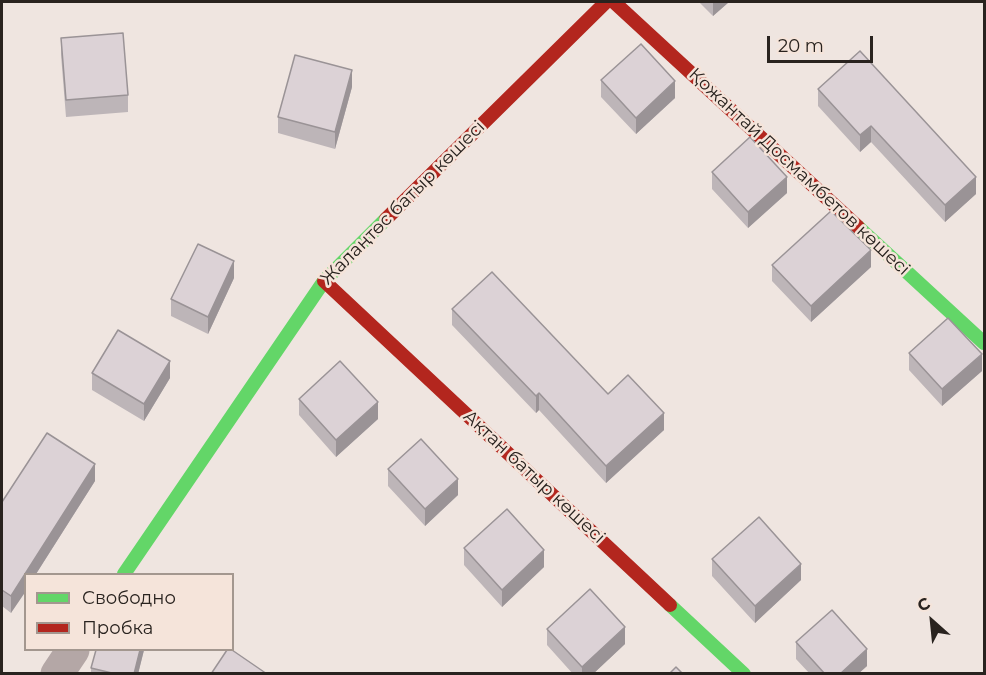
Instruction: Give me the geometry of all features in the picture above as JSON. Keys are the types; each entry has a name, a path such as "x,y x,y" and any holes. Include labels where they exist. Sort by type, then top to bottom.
{"street":[{"name":"Жалаңтөс батыр көшесі","path":"125,573 324,281 606,2"},
{"name":"Қожантай Досмамбетов көшесі","path":"614,2 984,343"},
{"name":"Ақтан батыр көшесі","path":"324,281 744,674"},
{"path":"57,674 72,651"}],"building":[{"path":"123,33 128,95 66,100 61,38"},
{"path":"641,44 675,81 636,118 601,80"},
{"path":"860,51 976,177 945,205 871,126 860,135 818,89"},
{"path":"295,55 352,70 335,132 278,117"},
{"path":"750,137 787,177 748,212 712,172"},
{"path":"831,211 871,250 811,306 772,265"},
{"path":"198,244 234,261 208,317 171,299"},
{"path":"492,272 608,394 628,375 664,413 606,466 539,393 536,396 452,309"},
{"path":"948,318 982,354 942,389 909,353"},
{"path":"118,330 170,361 144,404 92,373"},
{"path":"340,361 378,402 336,440 299,399"},
{"path":"47,433 95,464 11,596 2,590 2,502"},
{"path":"421,439 458,479 425,509 388,469"},
{"path":"507,509 544,550 502,590 464,548"},
{"path":"759,517 801,564 755,606 712,559"},
{"path":"590,589 625,627 582,667 547,629"},
{"path":"832,610 867,649 840,674 825,674 796,642"},
{"path":"96,651 140,651 134,674 116,674 91,668"},
{"path":"226,651 233,651 267,674 211,674"},
{"path":"676,667 683,674 669,674"}],"traffic: fast":[{"path":"125,573 324,281 386,219"},
{"path":"858,227 984,343"},
{"path":"670,605 744,674"}],"traffic: jam":[{"path":"386,219 606,2"},
{"path":"614,2 858,227"},
{"path":"324,281 670,605"}]}
